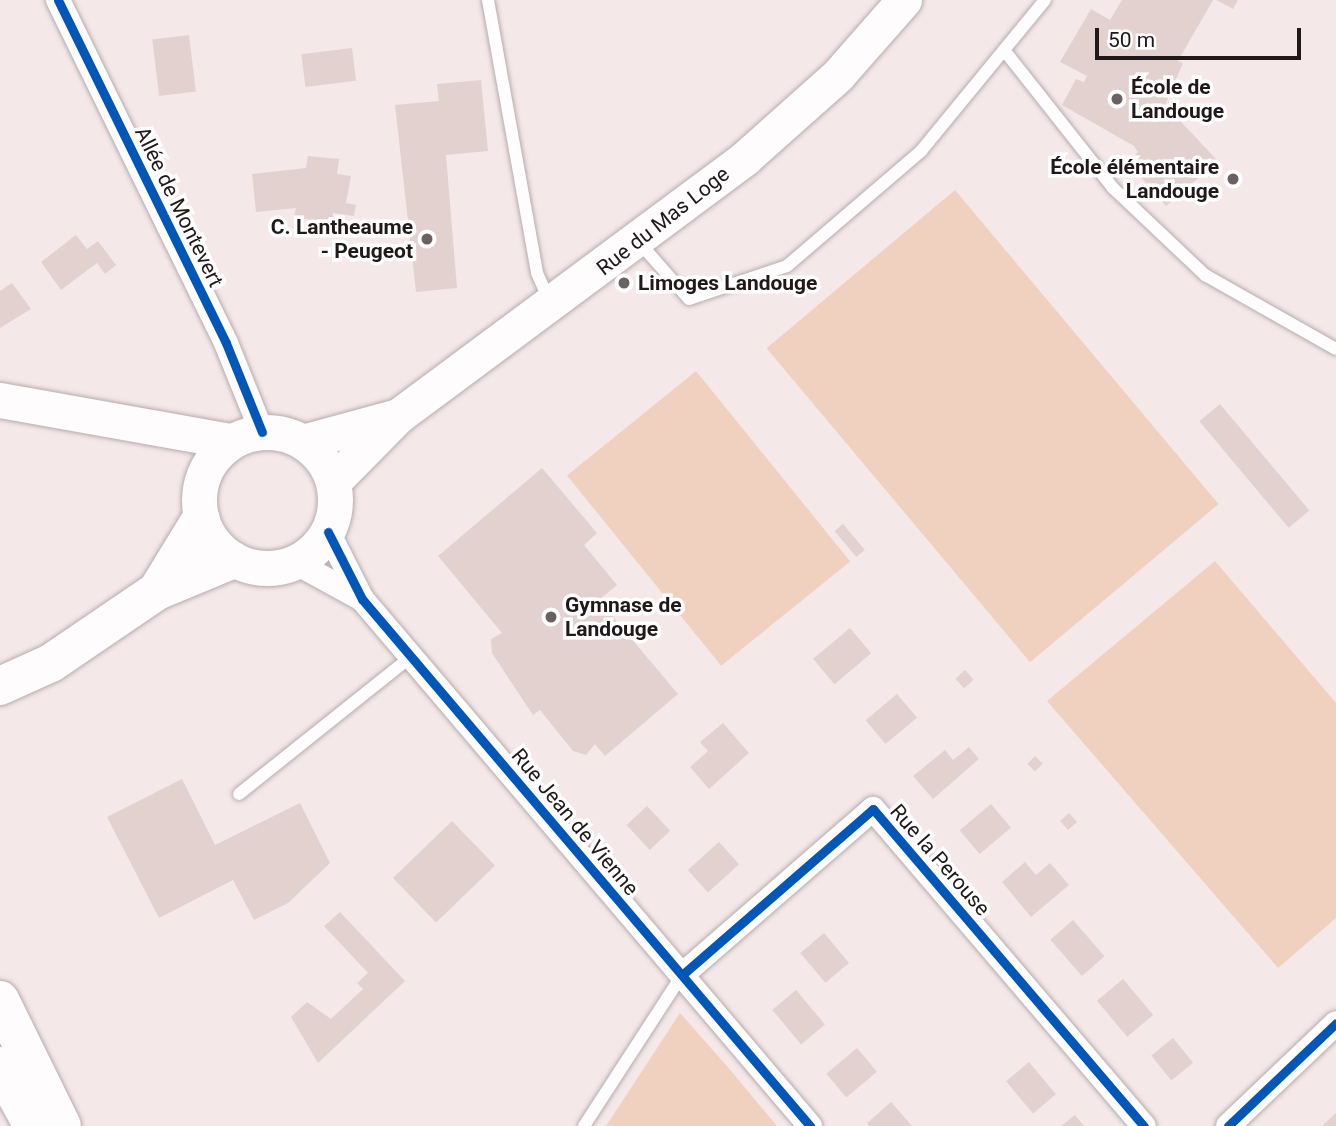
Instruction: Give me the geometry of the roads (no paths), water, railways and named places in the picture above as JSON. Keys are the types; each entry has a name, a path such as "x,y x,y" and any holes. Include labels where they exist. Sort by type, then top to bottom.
{"highway":[{"path":"157,591 200,507"},
{"path":"0,686 51,663 157,591 233,559"},
{"path":"0,714 51,663"},
{"path":"0,1000 62,1126"},
{"path":"0,1066 33,1126"}],"main road":[{"name":"Rue du Mas Loge","path":"333,482 398,416 638,241 838,75 904,0"},
{"path":"0,400 132,421 166,433 303,442 333,482 336,507 328,532 296,563 258,568 233,559 200,507 166,433"},
{"name":"Rue du Mas Loge","path":"303,442 398,416"},
{"path":"200,507 207,466 247,437"}],"street":[{"name":"Allée de Montevert","path":"58,0 226,343 247,437"},
{"name":"Rue Jean de Vienne","path":"328,532 362,598 810,1126"},
{"path":"296,563 362,598"},
{"name":"Rue la Perouse","path":"682,975 873,809 1144,1126"},
{"path":"1228,1126 1336,1023"}],"lane":[{"path":"488,0 537,273 551,305"},
{"path":"638,241 689,299 787,266 920,151 1045,0"},
{"path":"1004,50 1114,188 1205,275 1336,349"},
{"path":"239,794 412,656"},
{"path":"584,1126 682,975"}],"place":[{"name":"École de Landouge","path":"1117,99"},
{"name":"École élémentaire Landouge","path":"1233,179"},
{"name":"C. Lantheaume - Peugeot","path":"427,239"},
{"name":"Limoges Landouge","path":"624,283"},
{"name":"Gymnase de Landouge","path":"551,617"}]}
